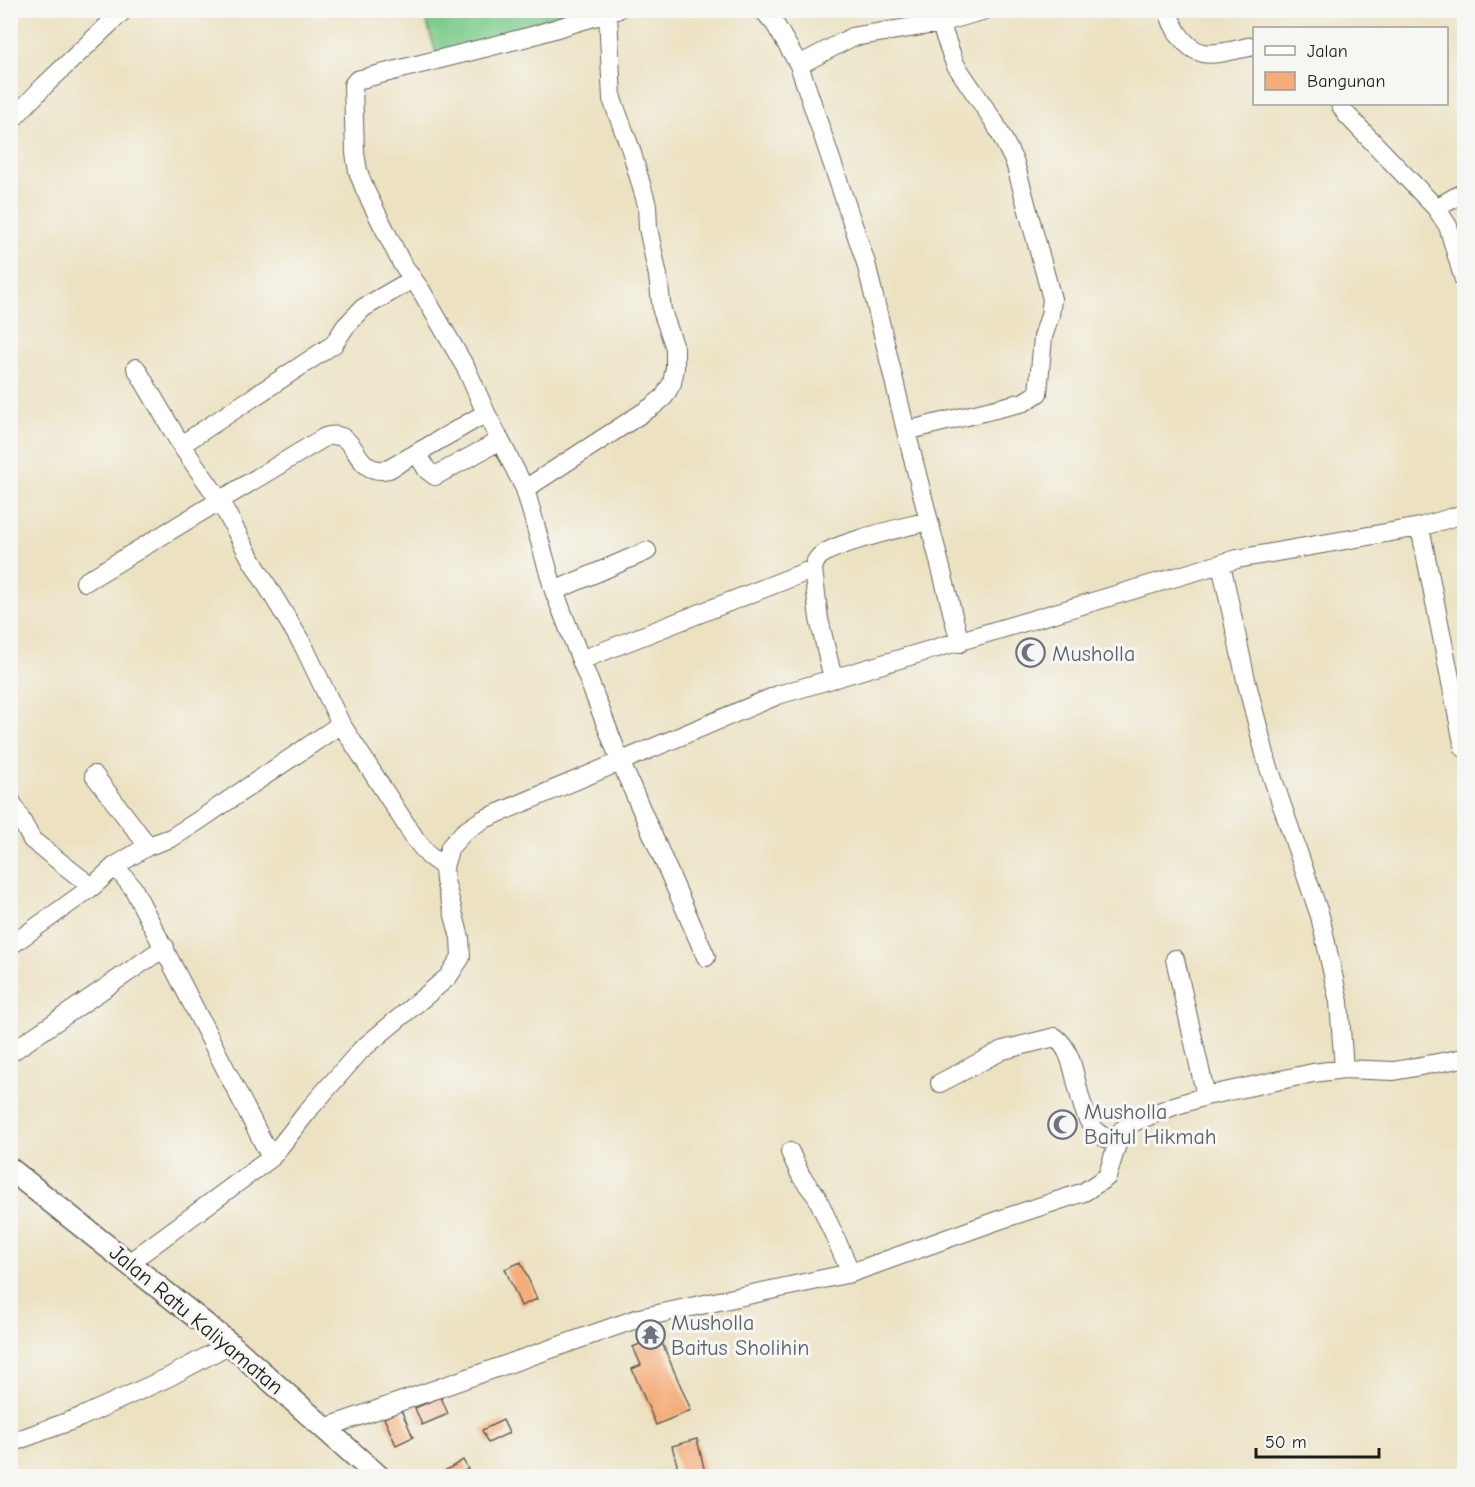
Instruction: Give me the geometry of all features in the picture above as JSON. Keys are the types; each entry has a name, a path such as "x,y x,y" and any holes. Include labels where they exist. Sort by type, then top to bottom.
{"main road":[{"name":"Jalan Ratu Kaliyamatan","path":"10,1169 130,1262 230,1344 378,1476"}],"street":[{"path":"10,122 45,85 124,10"},
{"path":"763,10 775,24 799,65 866,263 960,643"},
{"path":"799,65 852,37 940,24 985,10"},
{"path":"1168,10 1180,34 1190,47 1203,53 1253,46"},
{"path":"525,489 653,406 664,397 672,383 675,368 675,348 662,311 658,276 648,228 647,205 631,150 612,99 612,12 528,37 361,78 353,85 354,134 358,171 376,213 401,262 466,370 525,489 554,591 621,763 706,957"},
{"path":"906,431 1024,402 1038,393 1043,337 1050,315 1052,298 1015,163 995,123 955,64 940,24"},
{"path":"1341,105 1346,114 1436,208 1448,226 1464,279"},
{"path":"1436,208 1464,192"},
{"path":"181,445 334,344 345,327 363,308 413,279"},
{"path":"136,368 181,445 220,501 304,647 341,724 416,840 429,856 444,867"},
{"path":"85,582 303,449 334,434 349,442 366,466 372,470 388,469 486,413"},
{"path":"417,453 427,471 435,476 500,441"},
{"path":"130,1262 271,1158 311,1107 361,1050 448,977 461,957 460,938 444,881 444,867 450,847 464,832 482,820 778,695 897,659 960,643 1237,559 1420,527 1464,514"},
{"path":"832,679 819,619 813,570 817,558 825,552 870,536 928,520"},
{"path":"1420,527 1464,748"},
{"path":"554,591 648,551"},
{"path":"1221,564 1246,680 1267,762 1320,916 1339,1002 1344,1069"},
{"path":"581,660 813,570"},
{"path":"10,946 93,887 115,866 148,846 171,838 195,823 341,724"},
{"path":"94,775 148,846"},
{"path":"10,799 32,840 93,887"},
{"path":"115,866 133,888 165,947 271,1158"},
{"path":"10,1053 165,947"},
{"path":"1174,959 1206,1096"},
{"path":"940,1083 1003,1050 1055,1037 1067,1050 1080,1100 1096,1132 1105,1140 1117,1142"},
{"path":"325,1428 639,1318 851,1273 1084,1192 1107,1177 1121,1131 1134,1122 1174,1106 1206,1096 1313,1073 1344,1069 1394,1071 1464,1058"},
{"path":"790,1152 801,1176 822,1208 851,1273"},
{"path":"10,1443 90,1413 169,1377 230,1344"}],"green space":[{"path":"423,10 599,11 438,60"}],"building":[{"path":"521,1262 537,1299 521,1306 505,1269"},
{"path":"659,1336 691,1410 656,1425 632,1369 641,1365 633,1347"},
{"path":"441,1397 448,1414 422,1425 415,1408"},
{"path":"401,1410 413,1437 396,1445 384,1418"},
{"path":"503,1420 509,1433 488,1443 482,1430"},
{"path":"697,1439 705,1472 680,1476 672,1446"},
{"path":"463,1460 468,1469 455,1476 445,1476 443,1472"}],"place":[{"name":"Musholla","path":"1031,653"},
{"name":"Musholla Baitul Hikmah","path":"1063,1124"},
{"name":"Musholla Baitus Sholihin","path":"650,1335"}]}
